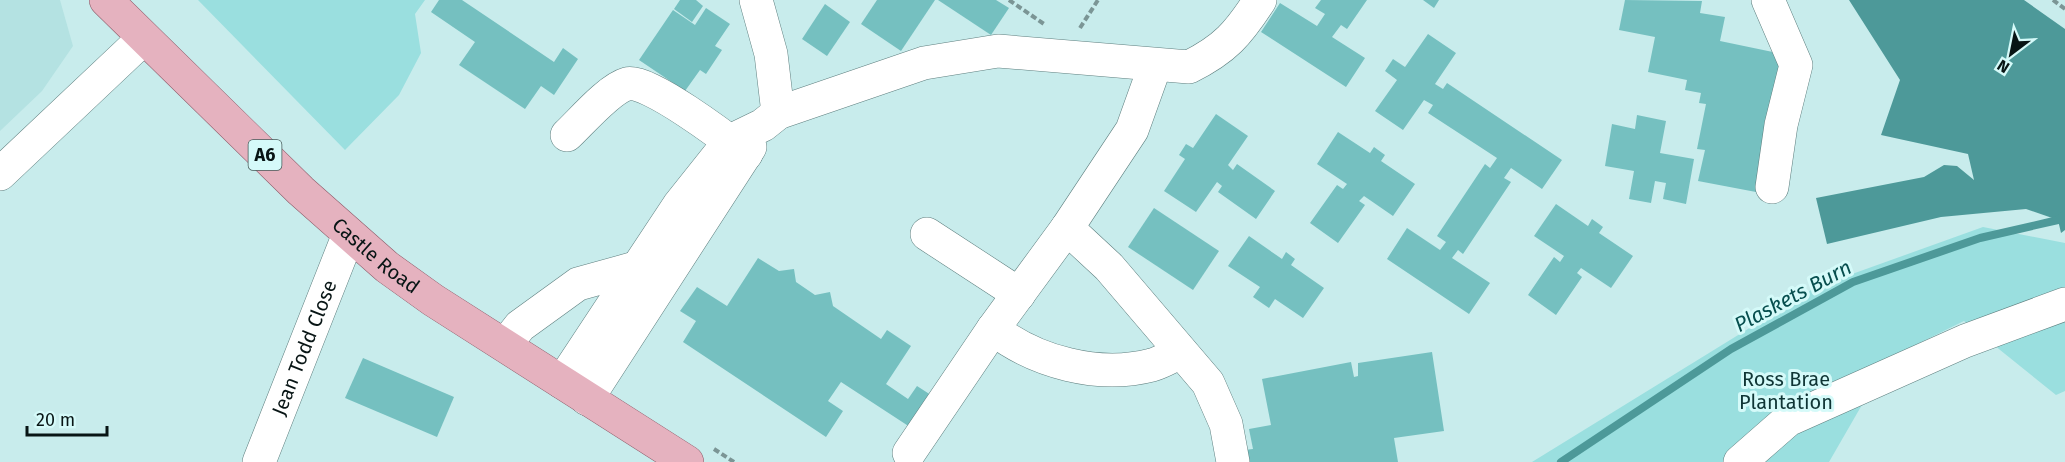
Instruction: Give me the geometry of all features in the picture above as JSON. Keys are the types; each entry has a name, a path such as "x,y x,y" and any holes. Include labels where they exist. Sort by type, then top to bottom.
{"main road":[{"name":"Castle Road","path":"106,0 349,234 387,267 433,300 574,390 696,453"}],"street":[{"path":"756,0 771,54 770,119"},
{"path":"574,390 639,267 679,205 770,119 924,63 957,56 998,51 1155,66 1189,67 1217,53 1243,26 1260,0"},
{"path":"1768,0 1796,65 1781,125 1772,187"},
{"path":"0,174 144,38"},
{"path":"909,453 993,328 1067,228 1132,130 1155,66"},
{"path":"567,135 616,90 628,83 648,87 738,148"},
{"path":"574,390 689,237 738,148"},
{"path":"1067,228 1109,267 1208,383 1226,424 1233,462"},
{"name":"Jean Todd Close","path":"259,462 349,234"},
{"path":"927,234 1019,294"},
{"path":"505,345 520,326 578,284 639,267"},
{"path":"1740,462 1788,420 1965,341 2065,304"},
{"path":"993,328 1016,345 1074,366 1102,369 1152,365 1181,352"}],"path":[{"path":"1077,33 1098,0"},
{"path":"2053,0 2065,9"},
{"path":"696,453 734,462"}],"shaded area":[{"path":"0,0 60,0 73,46 42,91 0,131"},
{"path":"1849,0 2024,0 2065,29 2065,230 2061,233 2058,220 2026,209 1941,217 1827,244 1816,198 1924,177 1944,165 1957,166 1974,180 1968,154 1881,135 1900,80"}],"green space":[{"path":"198,0 425,0 415,14 421,53 399,95 345,150"},
{"name":"Ross Brae Plantation","path":"1983,227 2065,243 2065,391 2056,395 1964,321 1889,358 1829,462 1532,462 1816,287"}],"building":[{"path":"439,0 462,0 554,62 563,48 578,59 554,95 541,86 525,109 459,65 475,42 431,12"},
{"path":"680,0 696,0 703,6 692,22 674,9"},
{"path":"877,0 935,0 901,51 861,24"},
{"path":"938,0 996,0 1009,8 991,35"},
{"path":"1321,0 1367,0 1347,29 1341,25 1332,37 1365,58 1346,87 1261,32 1280,3 1317,26 1325,14 1315,8"},
{"path":"1423,0 1439,0 1434,8"},
{"path":"1625,0 1702,1 1700,13 1725,17 1720,41 1783,54 1756,192 1698,181 1705,150 1697,149 1706,104 1699,103 1701,93 1685,90 1687,80 1648,72 1655,37 1619,30"},
{"path":"825,4 850,22 827,56 802,39"},
{"path":"706,8 730,24 715,46 722,50 706,74 700,70 685,91 639,60 673,10 695,25"},
{"path":"1428,34 1456,53 1435,84 1443,89 1447,83 1562,160 1542,189 1511,168 1504,178 1511,182 1463,254 1458,250 1452,258 1490,283 1469,314 1387,259 1407,228 1440,250 1446,242 1437,236 1485,164 1490,168 1497,158 1428,113 1433,105 1424,100 1403,130 1375,111 1397,80 1385,71 1393,59 1405,67"},
{"path":"1216,114 1248,136 1228,165 1233,170 1237,164 1275,191 1256,219 1218,192 1222,186 1217,182 1196,212 1164,191 1185,159 1179,155 1186,144 1193,148"},
{"path":"1637,115 1666,121 1660,153 1694,159 1686,204 1663,199 1666,183 1655,181 1651,203 1629,199 1634,171 1605,166 1612,124 1635,129"},
{"path":"1338,132 1370,153 1374,147 1385,155 1381,161 1415,184 1393,216 1364,196 1359,201 1365,205 1338,243 1310,223 1337,185 1343,189 1347,184 1317,164"},
{"path":"1556,204 1588,226 1592,219 1603,227 1599,233 1633,256 1611,288 1581,268 1577,273 1582,277 1556,315 1528,295 1554,257 1560,262 1564,256 1534,236"},
{"path":"1154,208 1219,251 1193,290 1128,247"},
{"path":"1249,236 1282,259 1286,252 1295,259 1291,265 1324,288 1303,318 1275,299 1269,308 1253,297 1260,287 1228,266"},
{"path":"758,258 779,271 794,269 796,282 815,295 830,292 833,306 881,339 887,330 911,346 886,384 908,399 917,386 934,397 913,429 841,382 828,401 843,411 826,437 683,342 696,321 680,311 697,287 727,306"},
{"path":"1432,352 1444,431 1394,438 1398,462 1246,462 1244,450 1253,449 1249,429 1271,425 1262,379 1351,362 1354,377 1358,376 1358,363"},
{"path":"363,358 454,397 437,437 345,398"}],"waterway":[{"name":"Plaskets Burn","path":"1561,462 1731,349 1853,282 1980,238 2058,220 2065,214"}]}
